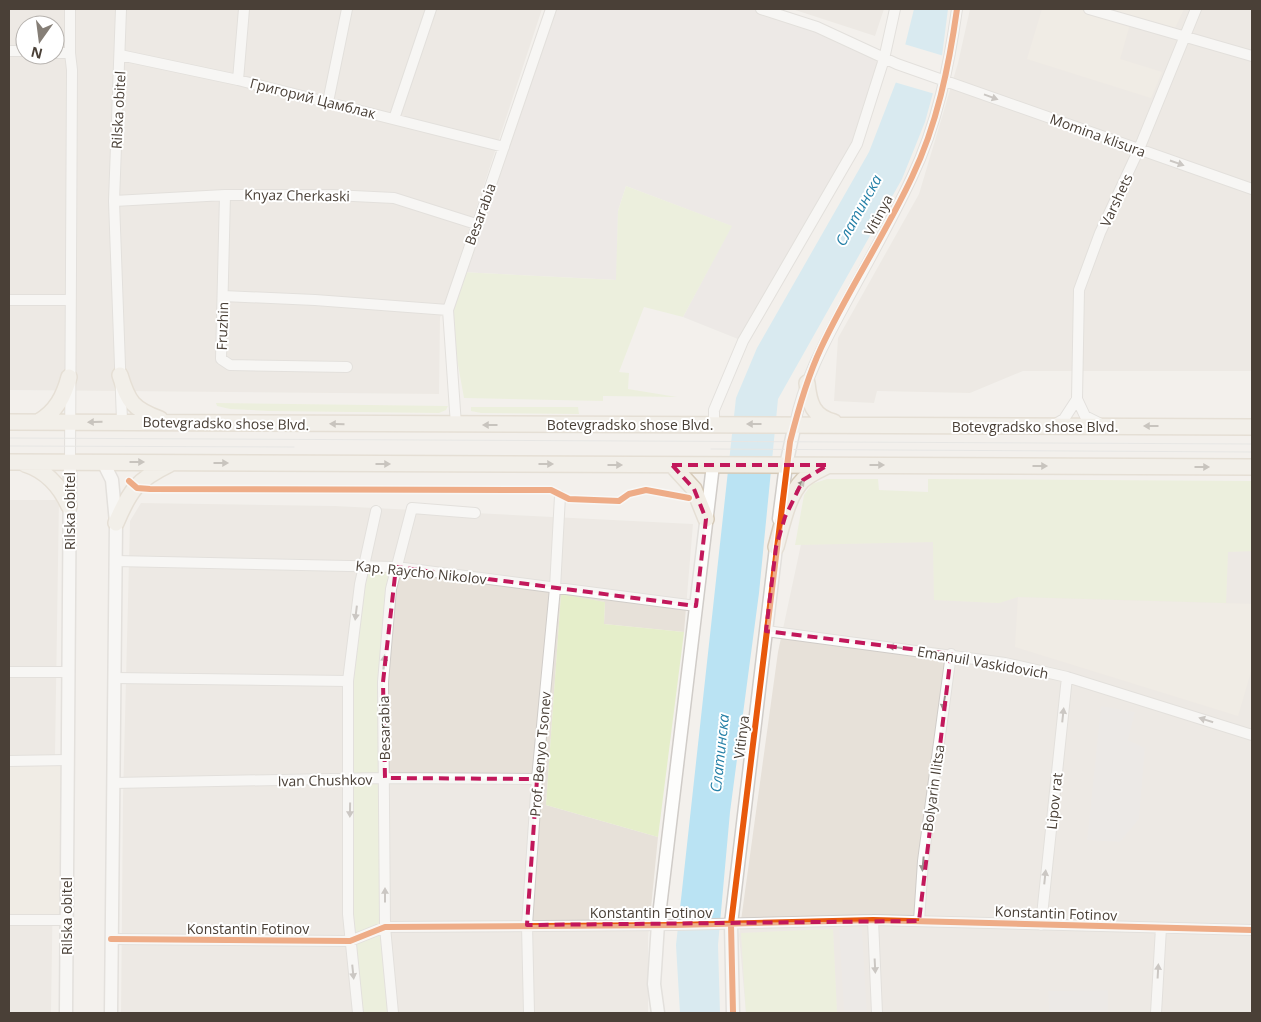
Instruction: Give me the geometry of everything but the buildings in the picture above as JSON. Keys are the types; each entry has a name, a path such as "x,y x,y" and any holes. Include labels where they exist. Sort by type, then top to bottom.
{"main road":[{"path":"120,375 126,395 134,405 145,413 170,422"},
{"path":"38,422 54,410 66,391 69,377"},
{"path":"807,383 809,402 815,412 829,421 843,424"},
{"name":"Botevgradsko shose Blvd.","path":"9,422 1252,427"},
{"path":"11,462 1252,467"},
{"path":"11,462 27,465 48,476 57,484 69,506"},
{"path":"116,523 127,496 134,487 146,475 172,463"},
{"path":"672,465 694,489 706,519"},
{"path":"776,547 794,494 801,483 828,465"}],"street":[{"name":"Rilska obitel","path":"66,1013 70,461 69,300 72,70 70,9"},
{"name":"Rilska obitel","path":"121,9 114,201 122,421"},
{"path":"238,80 244,9"},
{"path":"328,102 347,9"},
{"path":"394,119 431,9"},
{"name":"Besarabia","path":"456,425 448,310 551,9"},
{"name":"Momina klisura","path":"761,9 817,26 897,64 1252,189"},
{"path":"714,424 714,410 743,341 857,144 884,59 895,9"},
{"name":"Vitinya","path":"733,1013 728,924 786,465 795,424 807,383 821,348 913,176 931,128 957,9"},
{"path":"1089,9 1252,56"},
{"name":"Varshets","path":"1077,400 1078,290 1100,233 1139,150 1196,9"},
{"path":"65,53 70,53"},
{"name":"Григорий Цамблак","path":"120,55 238,80 504,147"},
{"name":"Knyaz Cherkaski","path":"114,201 225,195 332,195 394,198 476,224"},
{"name":"Fruzhin","path":"225,195 221,359 230,365 347,367"},
{"path":"223,296 315,300 448,310"},
{"path":"9,300 69,300"},
{"path":"1052,426 1064,419 1077,400 1085,416 1106,426"},
{"path":"103,462 112,480 116,523 111,1013"},
{"path":"658,1013 654,984 658,924 713,465"},
{"name":"Prof. Benyo Tsonev","path":"529,1013 527,925 537,779 555,588 560,496"},
{"name":"Besarabia","path":"393,1013 385,927 383,682 391,590 412,508 475,513"},
{"path":"358,1013 350,941 348,682 364,564 376,510"},
{"name":"Kap. Raycho Nikolov","path":"116,561 364,564 696,606"},
{"name":"Emanuil Vaskidovich","path":"766,631 951,654 1004,663 1067,677 1252,735"},
{"name":"Bolyarin Ilitsa","path":"919,921 923,861 951,654"},
{"path":"9,672 68,672"},
{"name":"Lipov rat","path":"1041,925 1067,677"},
{"path":"114,678 348,682"},
{"path":"9,761 68,760"},
{"name":"Ivan Chushkov","path":"112,783 385,778 537,779"},
{"path":"9,920 66,920"},
{"name":"Konstantin Fotinov","path":"111,939 350,941 385,927 675,925 796,920 919,921 1252,930"},
{"path":"873,920 878,1013"},
{"path":"1156,1013 1160,928"}],"highlighted area":[{"path":"672,465 828,465 803,480 785,517 776,547 766,631 951,654 919,921 527,925 537,779 385,778 383,682 396,567 696,606 706,519 694,489"}],"shaded area":[{"path":"9,9 542,9 440,318 439,394 9,390"},
{"path":"551,9 761,9 884,59 857,144 743,341 683,317 731,226 626,186 618,211 617,280 460,272"},
{"path":"792,9 884,9 875,36"},
{"path":"970,9 1252,9 1252,371 1023,371 970,393 877,391 874,403 834,401 838,338 919,194 958,63"},
{"path":"1042,9 1078,9 1130,24 1120,59 1162,72 1151,98 1027,59"},
{"path":"1109,9 1184,9 1175,28"},
{"path":"9,500 59,500 51,1013 9,1013"},
{"path":"810,502 1252,502 1252,1013 746,1013 739,935 778,652"},
{"path":"141,503 335,506 693,524 684,632 604,624 605,602 561,595 546,805 658,837 648,938 648,1013 121,1013 123,797 130,521"},
{"path":"1018,597 1252,604 1252,668 1238,716 1015,647"},
{"path":"1101,706 1135,712 1128,740 1145,748 1139,819 1120,842 1087,840"},
{"path":"68,760 66,920 9,920 9,761"},
{"path":"862,928 867,1013 844,1013 839,929"},
{"path":"1108,990 1108,1013 1049,1013 1048,991"}],"green space":[{"path":"626,186 732,226 683,317 644,307 619,372 629,373 628,389 677,397 603,396 603,401 464,398 448,310 460,272 616,280 618,211"},
{"path":"216,403 448,406 446,410 439,413 268,411 230,409 217,406"},
{"path":"471,407 578,407 579,414 481,413 471,411"},
{"path":"827,479 878,479 879,490 928,492 928,479 1252,481 1252,551 1228,552 1226,603 1018,597 999,603 934,600 933,542 795,545 804,495 812,484"},
{"path":"364,565 396,567 391,589 385,778 393,1013 358,1013 348,914 348,681"},
{"path":"561,594 605,602 604,624 684,632 658,837 546,805"},
{"path":"833,929 837,1013 746,1013 741,933"}],"water":[{"name":"Слатинска","path":"914,9 948,9 942,56 925,122 902,179 778,399 759,593 730,812 718,945 720,1013 680,1013 676,945 736,398 757,348 869,152 896,82"}],"pier":[{"path":"904,44 944,56 935,94 894,82"}],"tram line":[{"path":"9,438 1252,444"},
{"path":"9,446 294,447"},
{"path":"711,449 1252,452"}],"cycle path":[{"path":"733,1013 731,924 790,442 803,394 821,348 901,199 921,157 941,95 957,9"},
{"path":"129,481 137,488 150,489 551,490 569,499 619,501 629,494 646,490 689,498"},
{"path":"111,939 350,941 385,927 675,925 873,920 1252,930"}]}
